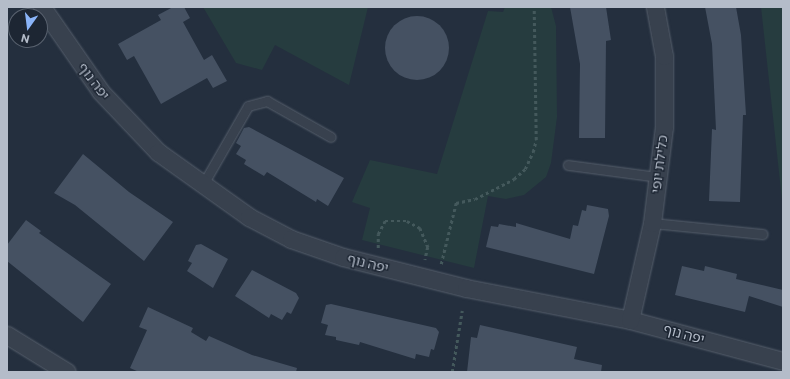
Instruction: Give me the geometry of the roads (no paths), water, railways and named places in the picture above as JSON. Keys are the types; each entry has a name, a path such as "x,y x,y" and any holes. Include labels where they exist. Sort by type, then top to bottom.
{"street":[{"name":"יפה נוף","path":"42,7 101,92 130,126 202,186 291,239 374,265 630,320 783,361"},
{"name":"כלילת יופי","path":"630,320 652,222 664,127 664,56 655,7"},
{"path":"7,335 67,372"}],"lane":[{"path":"202,186 248,106 267,101 331,137"},
{"path":"568,165 658,177"},
{"path":"652,222 762,234"}]}
